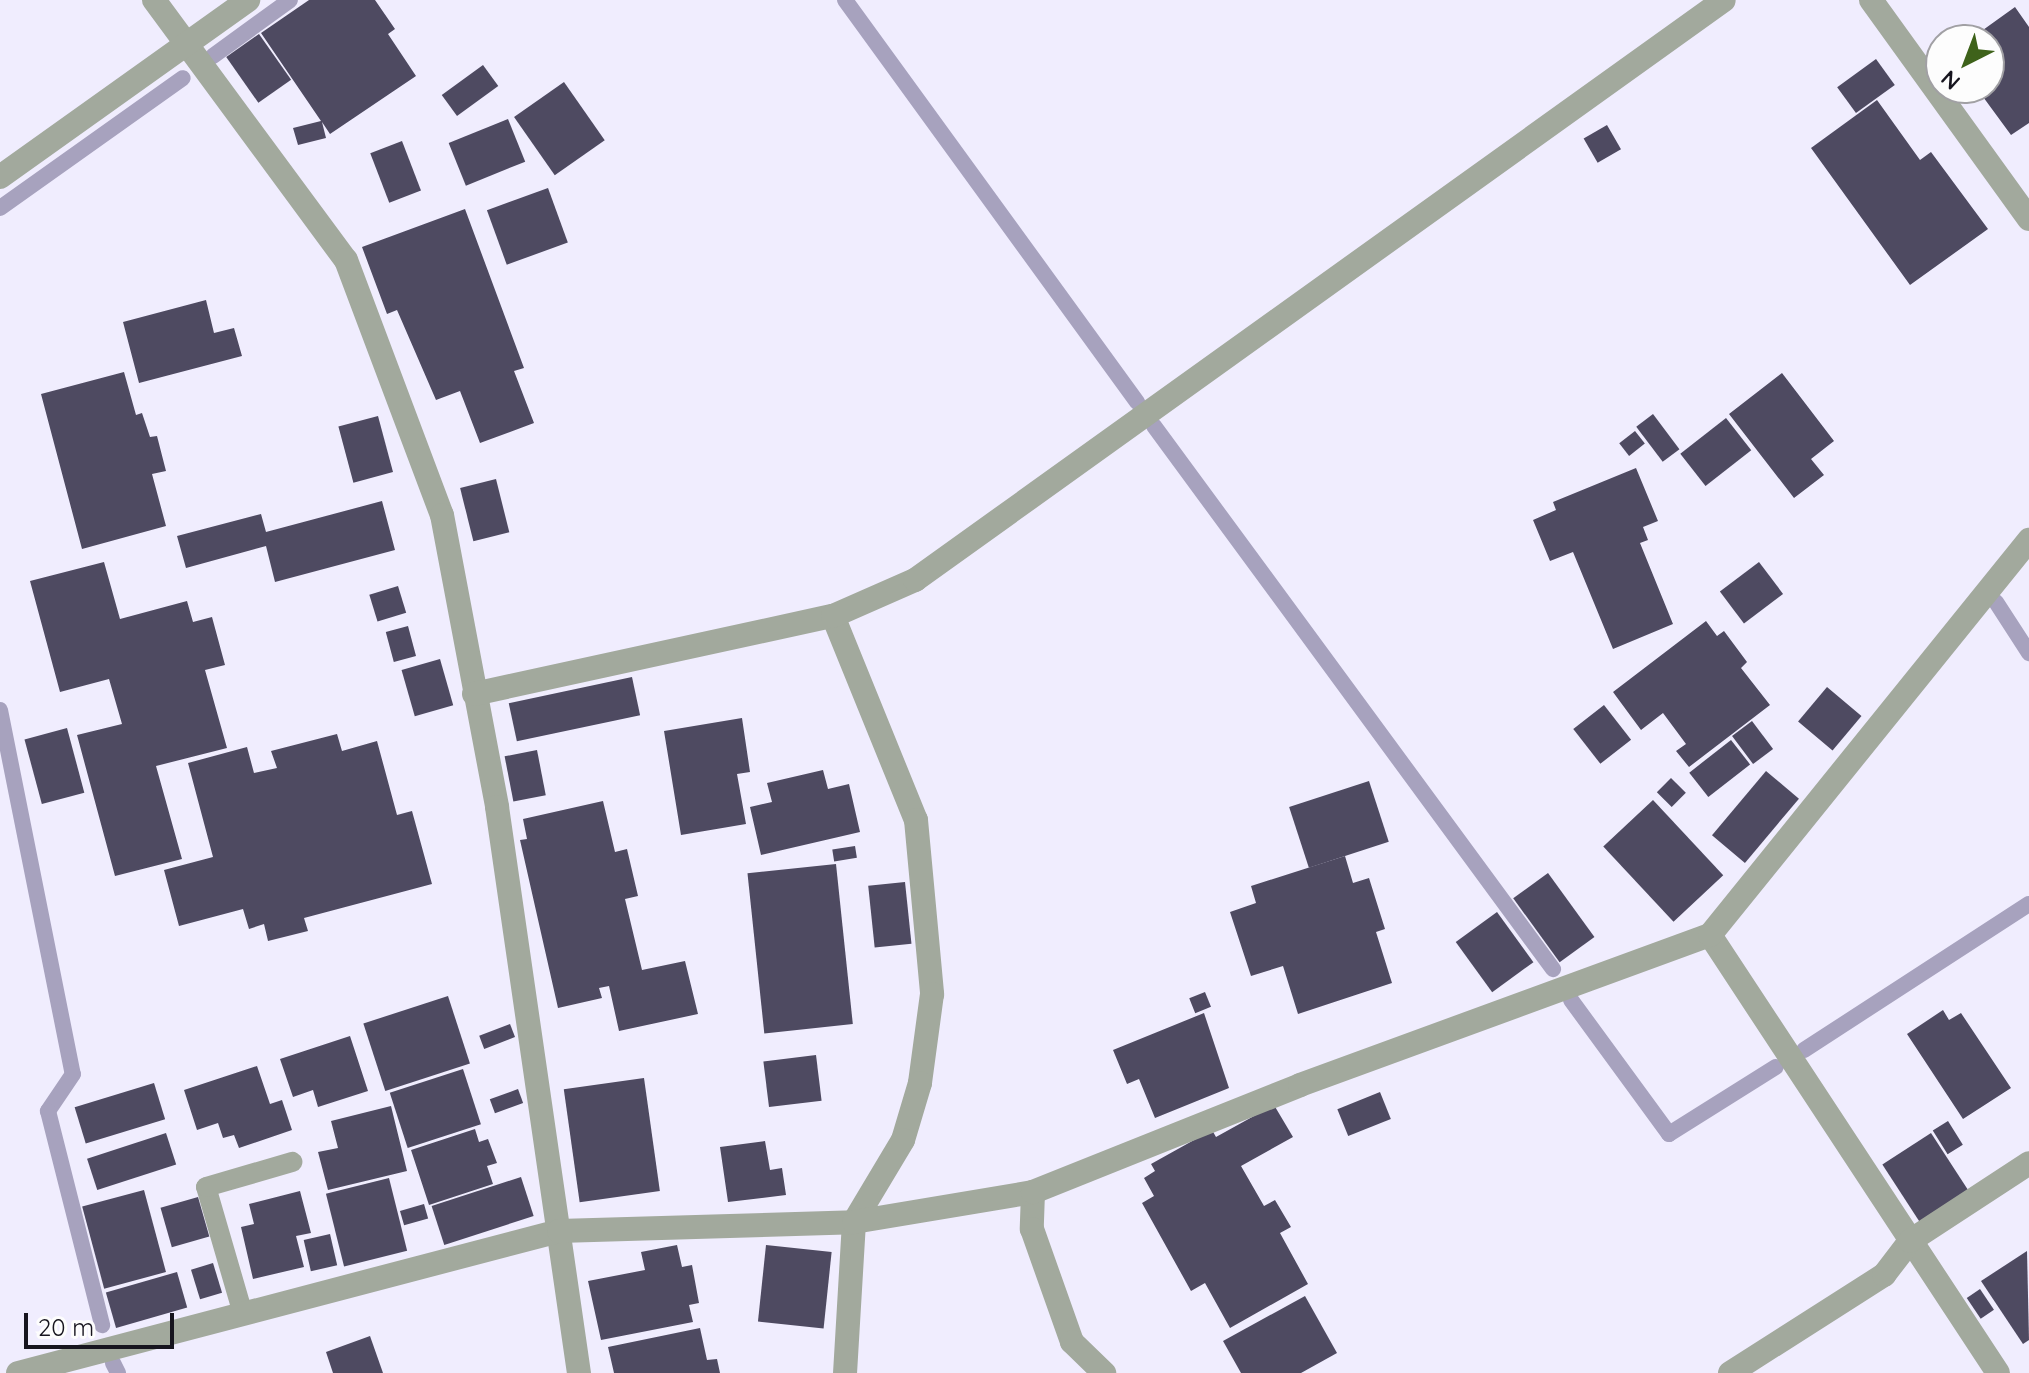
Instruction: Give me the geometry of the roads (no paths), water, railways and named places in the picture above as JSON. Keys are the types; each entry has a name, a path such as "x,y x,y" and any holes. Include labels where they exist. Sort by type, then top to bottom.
{"street":[{"path":"154,0 346,260 442,515 497,807 579,1373"},
{"path":"0,177 248,0"},
{"path":"474,694 833,616 915,580 1724,0"},
{"path":"1871,0 2029,219"},
{"path":"18,1373 559,1231 854,1222 1033,1192 1300,1085 1710,935 2029,540"},
{"path":"833,616 916,820 932,994 920,1083 903,1140 854,1222 845,1373"},
{"path":"1710,935 1998,1373"},
{"path":"1730,1373 1884,1275 1910,1241 2029,1163"},
{"path":"1033,1192 1032,1229 1072,1342 1104,1373"}],"lane":[{"path":"243,1314 206,1187 292,1162"}],"waterway":[{"path":"213,56 290,0"},
{"path":"845,0 1137,402"},
{"path":"0,208 183,78"},
{"path":"1154,426 1553,969"},
{"path":"1996,602 2029,653"},
{"path":"0,710 73,1074 48,1111 102,1325"},
{"path":"1804,1050 2029,904"},
{"path":"1571,1000 1669,1134 1776,1067"},
{"path":"113,1363 118,1373"}]}
